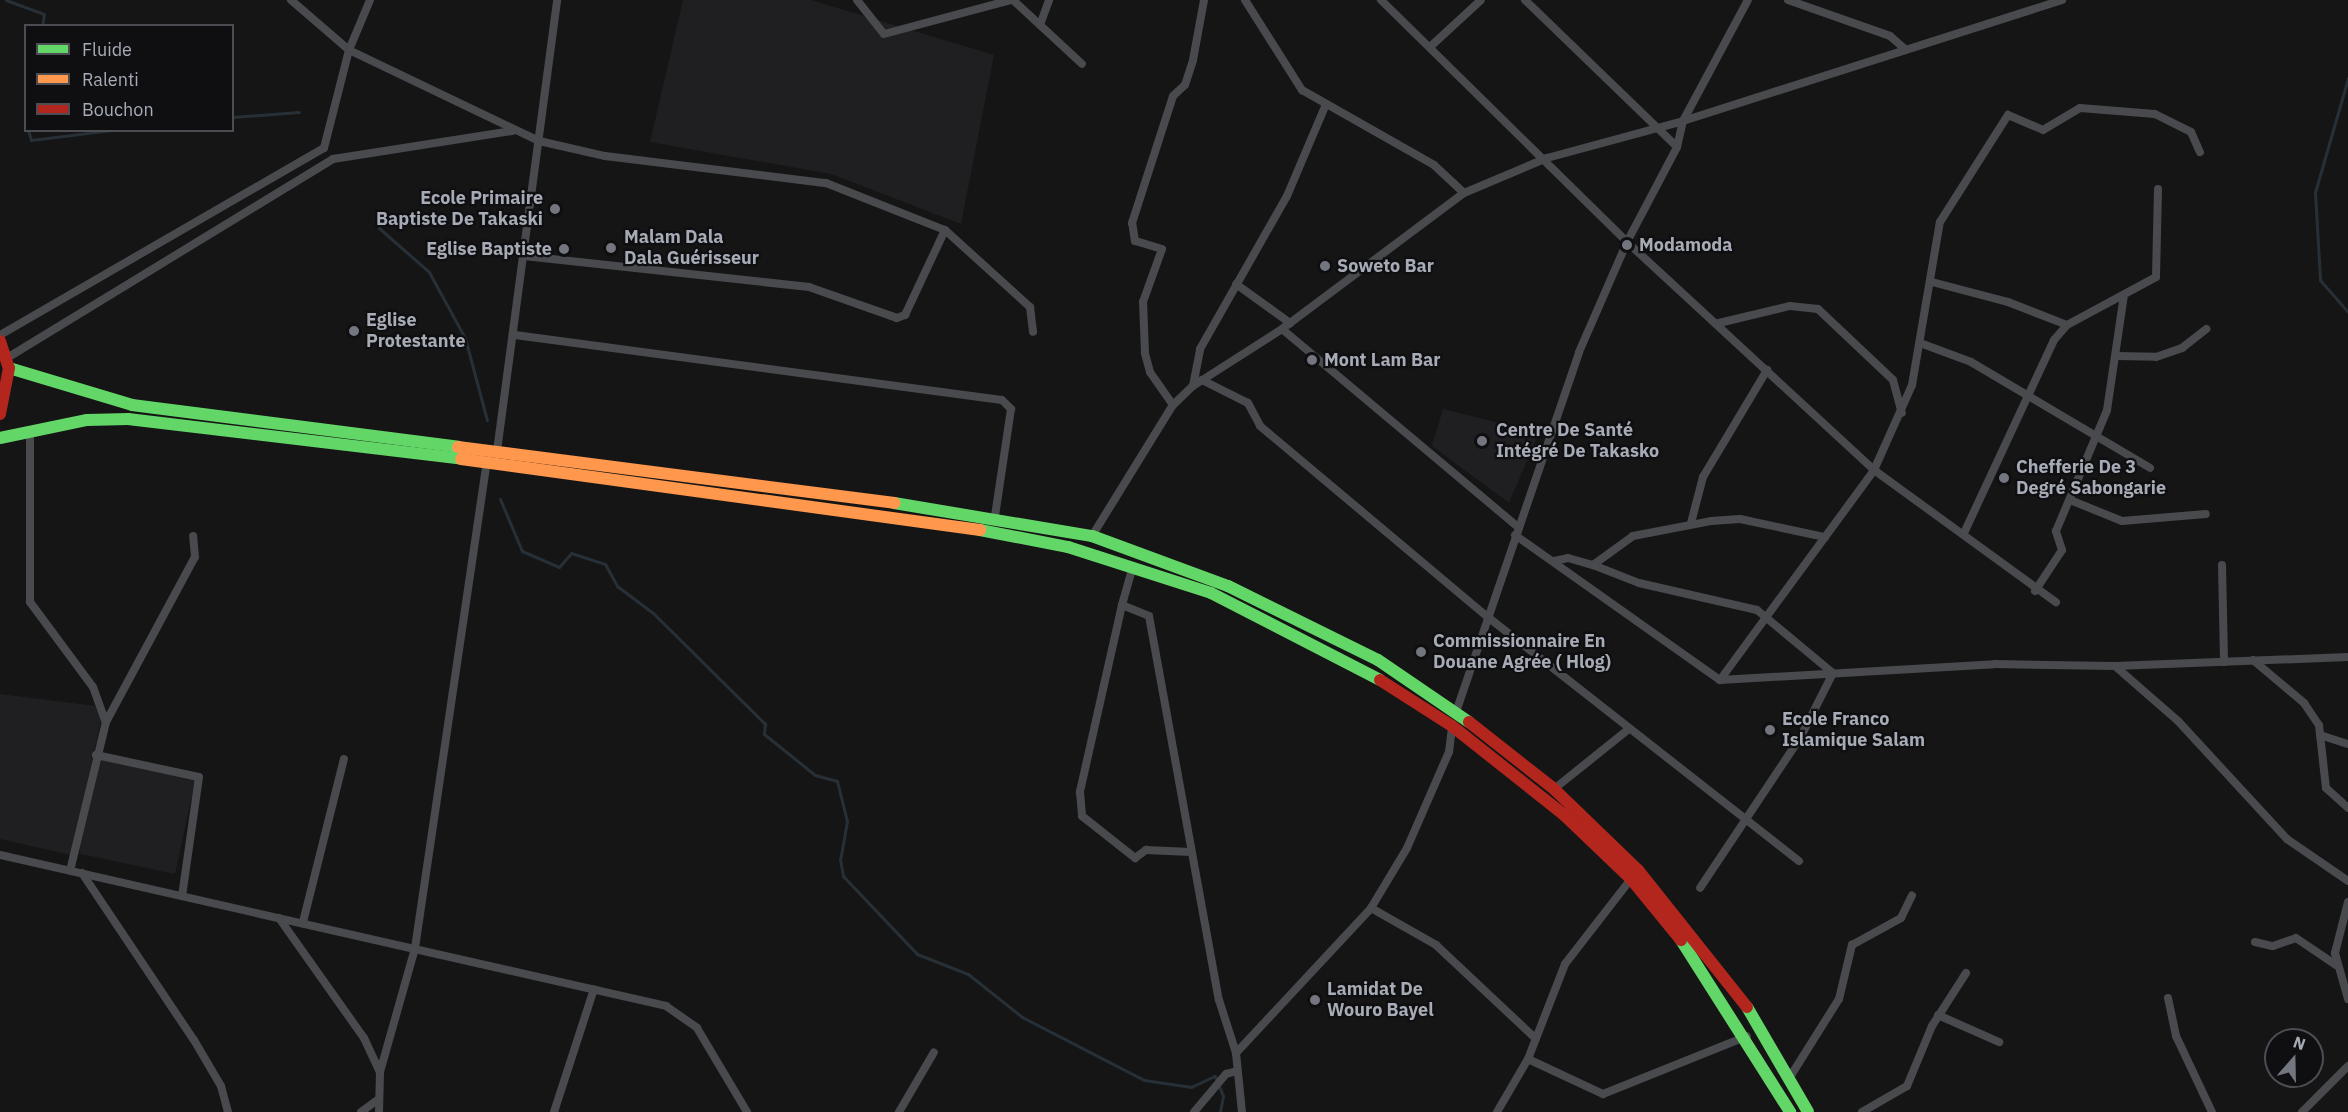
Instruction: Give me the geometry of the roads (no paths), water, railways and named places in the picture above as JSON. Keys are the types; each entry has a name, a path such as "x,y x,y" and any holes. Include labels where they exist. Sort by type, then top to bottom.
{"main road":[{"path":"0,341 8,363 0,414"},
{"path":"8,363 132,405 995,516 1092,536 1300,619 1378,660 1456,712 1554,789 1638,870 1693,933 1790,1077 1808,1112"},
{"path":"0,438 87,420 128,419 487,462 957,525 1133,566 1242,606 1358,666 1452,726 1563,814 1631,879 1701,964 1747,1036 1791,1112"}],"street":[{"path":"291,0 349,51 513,131 539,141 605,156 826,183 945,230 1030,307 1033,332"},
{"path":"497,451 515,335 557,0"},
{"path":"857,0 884,34 1012,0 1082,64"},
{"path":"1040,25 1049,0"},
{"path":"1173,405 1150,372 1145,353 1143,302 1162,249 1135,241 1132,223 1173,96 1185,85 1190,70 1204,0"},
{"path":"1245,0 1293,81 1326,104 1434,165 1464,193"},
{"path":"1381,0 1547,158 1627,242 1719,323 1874,470 1964,533 2035,591 2056,602"},
{"path":"1430,47 1481,0"},
{"path":"1525,0 1677,147"},
{"path":"1456,712 1579,352 1627,242 1677,147 1683,121 1748,0"},
{"path":"1788,0 1881,32 1906,50"},
{"path":"1092,536 1173,405 1193,386 1282,329 1464,193 1547,158 1656,126 1683,121 2062,0"},
{"path":"0,335 324,148 349,51 366,2"},
{"path":"1193,386 1200,349 1287,196 1326,104"},
{"path":"1720,680 1874,470 1902,413 1912,385 1946,208 2008,115 2043,130 2080,108 2155,114 2191,132 2200,153"},
{"path":"8,363 333,159 513,131"},
{"path":"1964,533 2054,340 2067,325 2157,275 2158,189"},
{"path":"524,256 809,287 897,318 905,315 945,230"},
{"path":"1932,282 2008,302 2067,325"},
{"path":"1236,284 1290,323"},
{"path":"2035,591 2062,550 2056,531 2098,437 2117,356 2124,295"},
{"path":"1719,323 1790,306 1818,309 1898,388 1902,413"},
{"path":"1282,329 1554,561 1720,680 1995,664 2115,666 2348,657"},
{"path":"2117,356 2156,357 2182,348 2206,329"},
{"path":"515,335 1002,400 1011,409 995,516"},
{"path":"1920,343 1971,362 2151,468"},
{"path":"1691,524 1703,477 1767,370"},
{"path":"1202,380 1248,403 1260,426 1489,618 1747,823 1799,861"},
{"path":"1898,388 1912,385"},
{"path":"30,432 30,602 93,687 106,722"},
{"path":"379,1112 380,1072 415,948 487,462"},
{"path":"2070,500 2122,521 2206,514"},
{"path":"1593,565 1633,536 1691,524 1740,519 1825,537"},
{"path":"70,871 96,754 106,722 195,557 193,536"},
{"path":"1554,561 1568,558 1639,582 1735,601 1768,616 1833,673"},
{"path":"2222,565 2224,662"},
{"path":"1133,566 1122,605 1082,785 1082,816 1135,858 1146,850 1191,852"},
{"path":"1122,605 1149,616 1221,1009 1236,1053 1242,1112"},
{"path":"2253,660 2304,703 2320,735 2326,788 2348,808"},
{"path":"2115,666 2178,721 2287,839 2346,877"},
{"path":"1700,888 1747,823 1833,673"},
{"path":"1236,1053 1371,908 1407,848 1449,752 1452,726"},
{"path":"1554,789 1629,729"},
{"path":"2320,735 2348,744"},
{"path":"96,754 199,777 182,896"},
{"path":"303,922 344,759"},
{"path":"0,855 666,1005 690,1020 747,1112"},
{"path":"82,873 199,1048 221,1086 228,1112"},
{"path":"1497,1112 1527,1059 1565,964 1631,879"},
{"path":"1790,1077 1839,999 1852,945 1901,918 1912,895"},
{"path":"2348,902 2336,965 2348,999"},
{"path":"1371,908 1436,945 1536,1039"},
{"path":"279,918 364,1038 380,1072"},
{"path":"2255,942 2273,946 2296,938 2336,965"},
{"path":"1862,1112 1907,1086 1938,1015 1966,973"},
{"path":"554,1112 594,989"},
{"path":"2168,998 2176,1036 2212,1112"},
{"path":"1938,1015 1999,1042"},
{"path":"1527,1059 1603,1094 1747,1036"},
{"path":"899,1112 934,1052"},
{"path":"2302,1112 2348,1066"},
{"path":"1194,1112 1226,1074 1237,1071"},
{"path":"361,1112 379,1099"}],"waterway":[{"path":"6,0 44,14 42,24"},
{"path":"2348,78 2315,192 2320,280 2348,312"},
{"path":"234,117 299,112"},
{"path":"29,132 31,140 97,132"},
{"path":"379,228 429,272 465,338 487,420"},
{"path":"500,499 522,551 559,567 571,553 605,564 617,586 653,613 765,724 764,734 815,775 837,781 847,821 840,859 843,876 917,954 968,974 1022,1017 1144,1080 1191,1087 1215,1076 1223,1096 1220,1112"}],"place":[{"name":"Ecole Primaire Baptiste De Takaski","path":"555,209"},
{"name":"Modamoda","path":"1627,245"},
{"name":"Malam Dala Dala Guérisseur","path":"611,248"},
{"name":"Eglise Baptiste","path":"564,249"},
{"name":"Soweto Bar","path":"1325,266"},
{"name":"Eglise Protestante","path":"354,331"},
{"name":"Mont Lam Bar","path":"1312,360"},
{"name":"Centre De Santé Intégré De Takasko","path":"1482,441"},
{"name":"Chefferie De 3 Degré Sabongarie","path":"2004,478"},
{"name":"Commissionnaire En Douane Agrée ( Hlog)","path":"1421,652"},
{"name":"Ecole Franco Islamique Salam","path":"1770,730"},
{"name":"Lamidat De Wouro Bayel","path":"1315,1000"}]}
